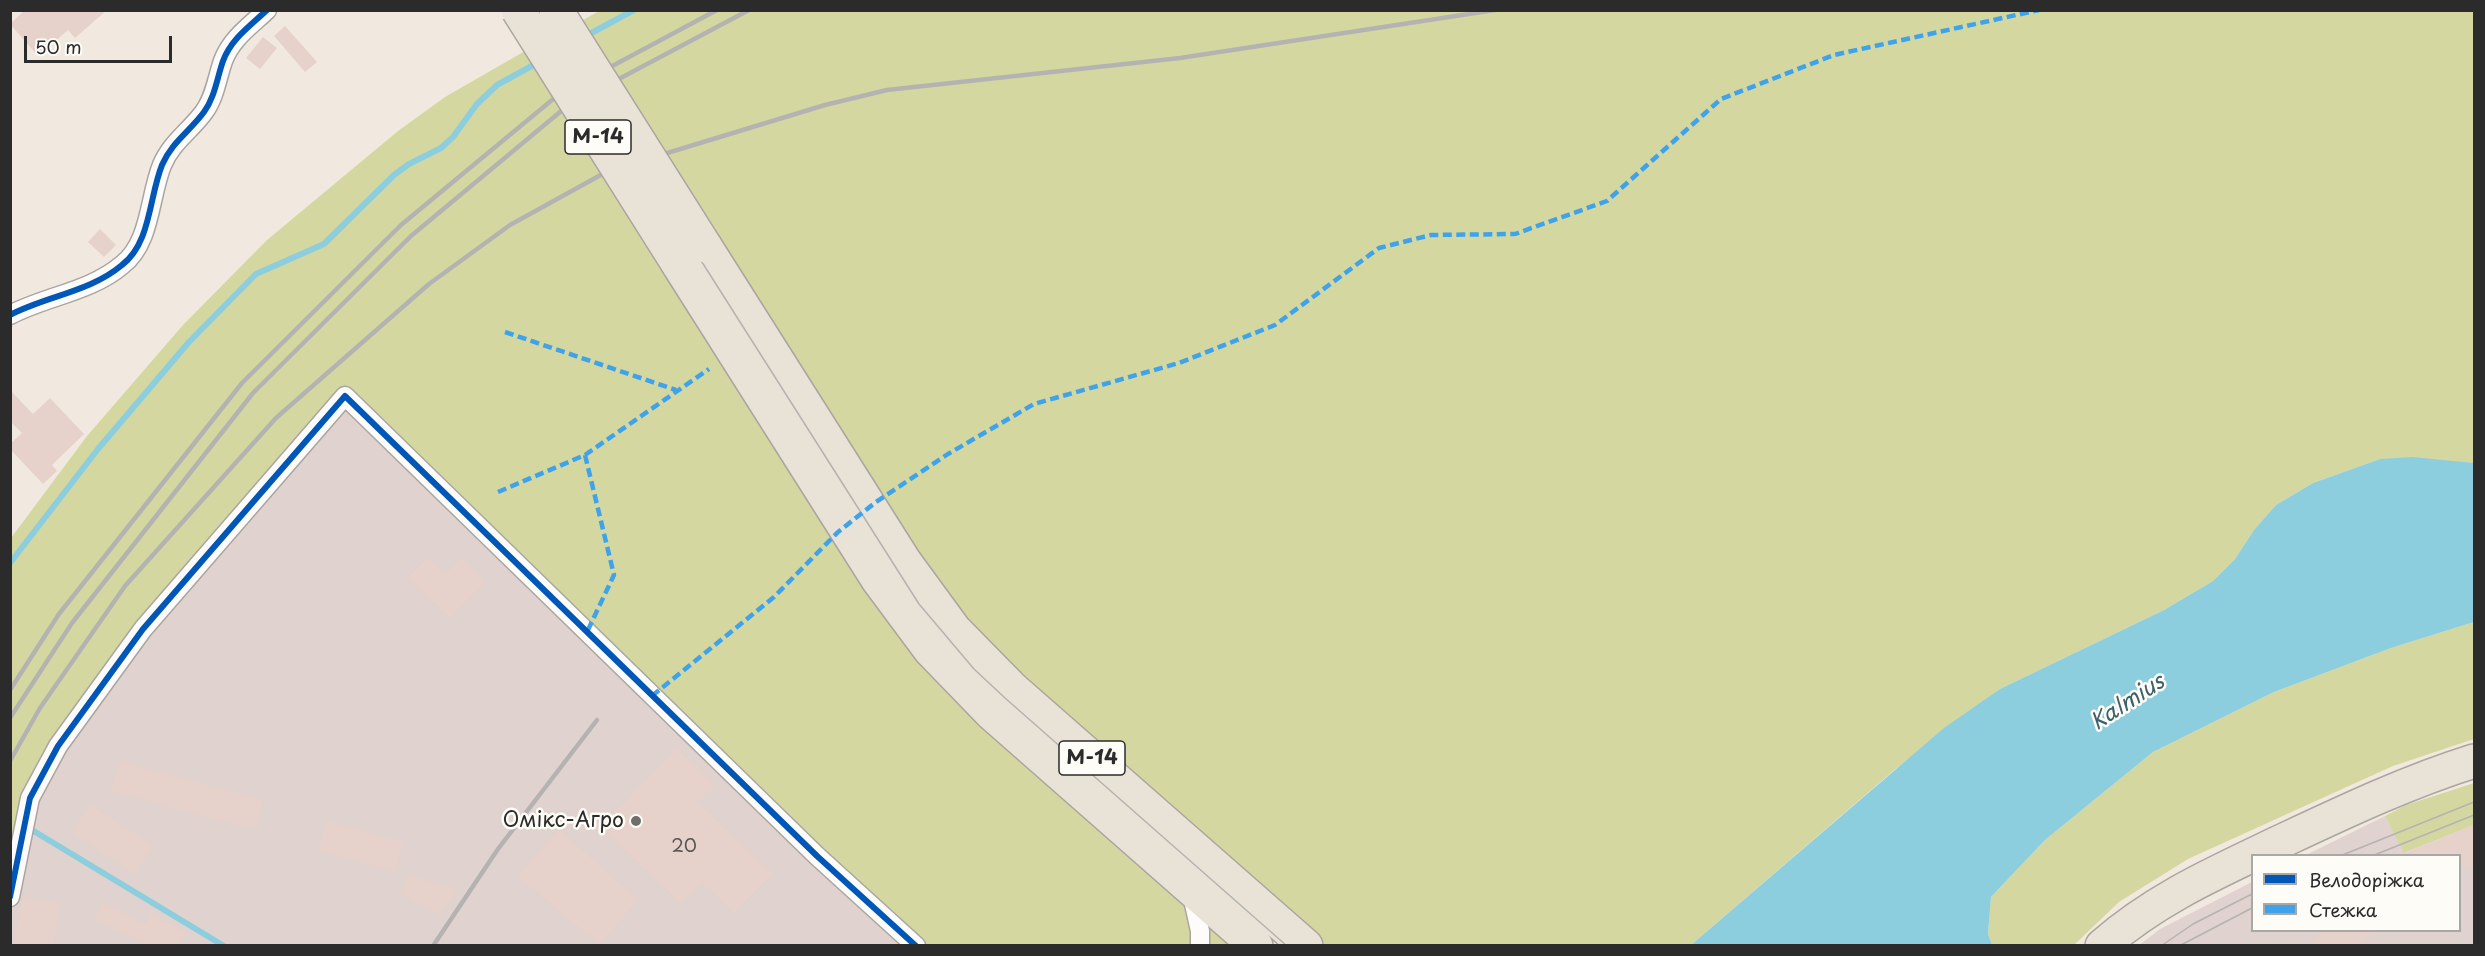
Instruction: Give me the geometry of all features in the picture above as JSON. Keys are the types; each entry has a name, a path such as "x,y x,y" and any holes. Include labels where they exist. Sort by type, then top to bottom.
{"highway":[{"name":"М-14","path":"518,10 902,616 960,683 1256,945"},
{"name":"М-14","path":"556,10 928,597 983,660 1306,945"},
{"path":"2255,854 2405,785 2475,761"},
{"path":"2103,945 2147,910 2251,856"}],"street":[{"path":"10,315 30,304 73,292 99,280 122,266 132,255 140,241 167,154 209,103 229,48 238,36 267,10"},
{"path":"10,897 30,798 58,746 143,629 345,396 817,856 916,945"},
{"path":"1188,885 1197,911 1200,945"}],"shaded area":[{"path":"345,407 904,946 11,946 11,848 64,748 147,634"},
{"path":"2385,816 2405,853 2474,825 2474,945 2138,946 2160,929 2251,883 2251,932 2461,932 2461,854 2308,854"}],"green space":[{"path":"601,10 2474,11 2474,463 2380,459 2313,483 2276,505 2254,530 2235,559 2213,581 2164,610 2000,689 1893,771 1691,945 1317,945 960,625 574,25"},
{"path":"532,47 864,573 1245,945 904,945 345,407 147,634 64,748 11,848 11,538 87,436 183,325 267,240 398,131 445,97"},
{"path":"2474,622 2474,739 2393,766 2188,859 2119,902 2074,945 1992,945 1988,934 1991,897 2045,840 2153,752 2274,692 2391,648"},
{"path":"2474,783 2474,825 2404,853 2385,816 2406,805"}],"water":[{"name":"Kalmius","path":"2412,457 2474,463 2474,622 2391,648 2274,692 2153,752 2045,840 1991,897 1988,934 1992,945 1691,945 1944,728 2000,689 2164,610 2213,581 2235,559 2254,530 2276,505 2313,483 2380,459"}],"building":[{"path":"25,10 107,10 75,38 68,30 38,56 10,24"},
{"path":"285,26 317,62 305,72 274,36"},
{"path":"263,37 277,48 260,69 246,58"},
{"path":"100,229 116,245 104,257 88,242"},
{"path":"10,390 33,414 50,398 84,434 52,465 57,471 43,484 10,449 10,444 22,433 10,421"},
{"path":"427,557 445,574 461,557 486,582 450,619 407,578"},
{"path":"677,748 715,784 698,801 773,874 734,914 702,883 681,904 600,827"},
{"path":"119,761 264,800 255,830 110,791"},
{"path":"90,804 154,846 135,874 72,833"},
{"path":"326,821 403,842 396,872 318,851"},
{"path":"2475,825 2475,864 2461,870 2461,854 2403,854"},
{"path":"559,829 639,900 599,945 517,876"},
{"path":"408,875 458,889 440,915 400,893"},
{"path":"22,896 61,903 53,945 13,945"},
{"path":"102,903 146,924 151,914 187,932 180,945 148,945 94,920"},
{"path":"2321,932 2373,932 2361,945 2309,945"}],"waterway":[{"path":"584,37 634,10"},
{"path":"10,563 98,449 189,342 256,274 324,244 394,175 409,164 441,148 453,137 477,104 497,85 539,62"},
{"path":"32,830 224,946"}],"tram line":[{"path":"542,10 919,604 974,669 1005,698 1287,946"},
{"path":"2345,854 2474,802"},
{"path":"2377,854 2474,815"},
{"path":"2161,946 2193,924 2251,895"},
{"path":"2179,946 2251,909"}],"railway":[{"path":"10,690 59,614 242,383 401,225 558,95 717,10"},
{"path":"10,718 72,623 253,393 411,236 566,107 749,10"},
{"path":"10,761 40,708 125,586 276,418 429,284 510,225 608,171 825,105 887,90 1180,58 1495,10"},
{"path":"433,946 498,849 597,720"}],"marked path":[{"path":"652,696 774,597 838,532 876,502 948,454 1034,404 1179,363 1275,325 1379,248 1431,235 1515,234 1607,201 1721,99 1834,55 2039,10"},
{"path":"505,332 676,390"},
{"path":"498,492 585,455 709,369"},
{"path":"585,455 614,575 587,632"}],"cycle path":[{"path":"10,315 96,282 132,256 144,232 166,157 208,106 226,53 242,33 267,10"},
{"path":"10,897 30,798 58,746 143,629 345,396 817,856 916,946"}],"place":[{"name":"Омiкс-Агро","path":"636,821"}]}
